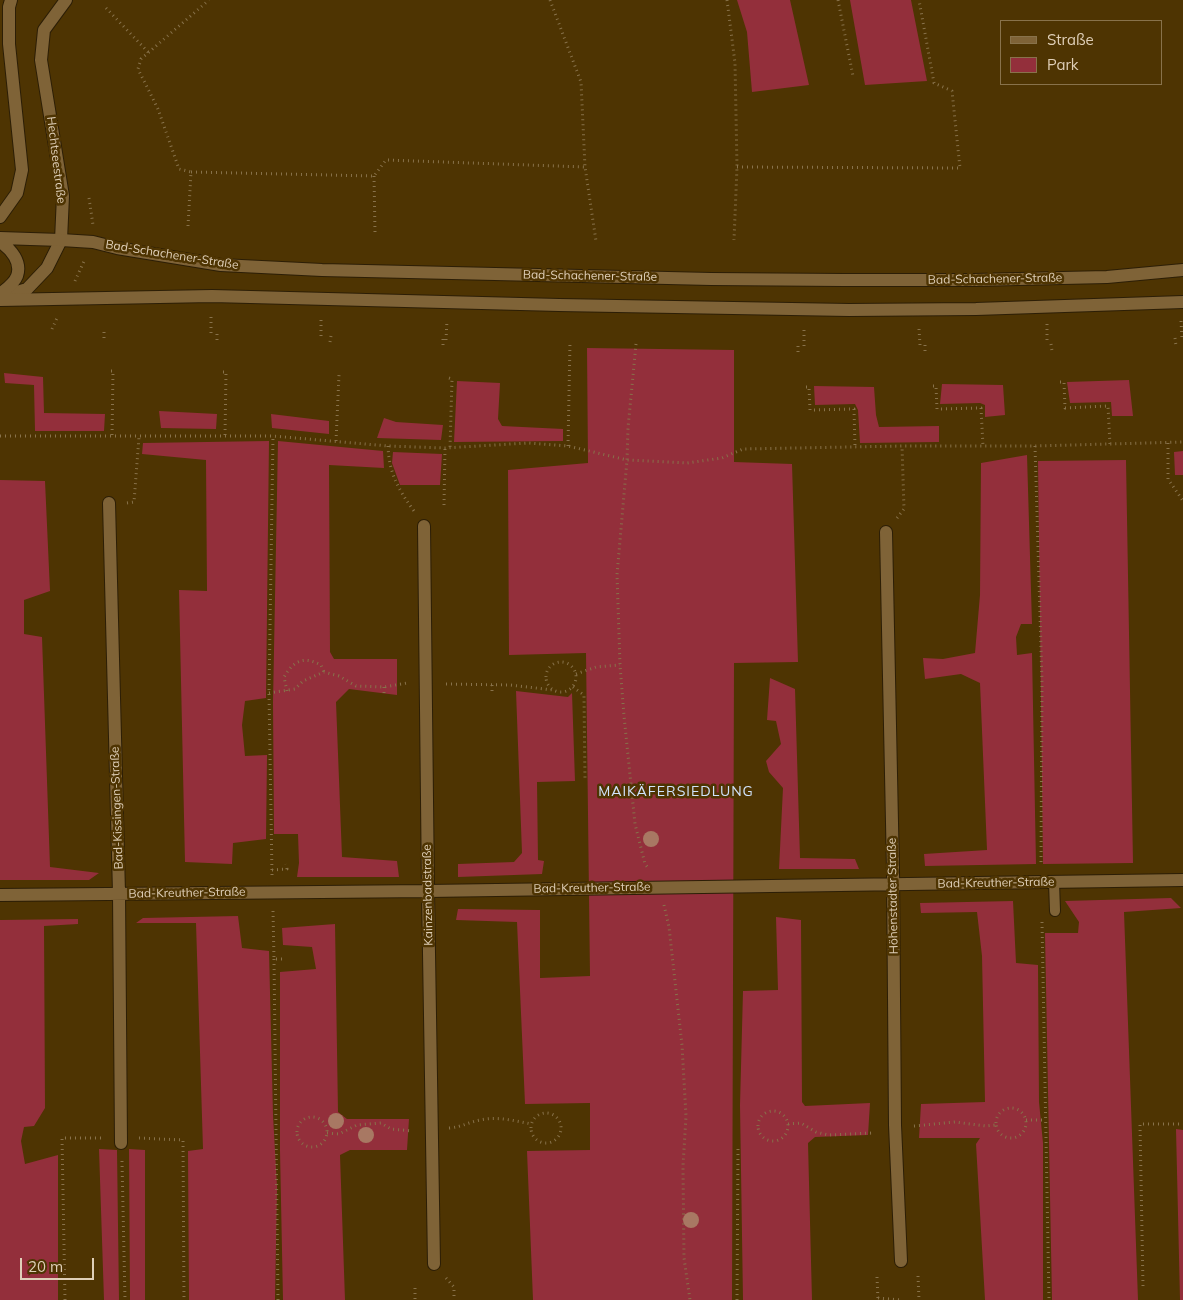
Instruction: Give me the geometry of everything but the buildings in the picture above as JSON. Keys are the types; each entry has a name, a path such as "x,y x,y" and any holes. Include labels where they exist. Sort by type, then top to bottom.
{"street":[{"path":"0,217 17,193 22,170 9,44 11,0"},
{"name":"Hechtseestraße","path":"0,297 28,289 47,268 61,240 63,196 42,60 44,30 66,0"},
{"name":"Bad-Schachener-Straße","path":"0,238 93,242 117,248 221,265 322,270 711,279 842,280 974,280 1107,276 1183,270"},
{"path":"0,242 9,248 17,261 17,276 0,297"},
{"path":"0,297 67,299 212,296 840,310 976,309 1183,302"},
{"name":"Bad-Kissingen-Straße","path":"109,503 119,893 121,1141"},
{"name":"Kainzenbadstraße","path":"424,526 434,1264"},
{"name":"Höhenstadter Straße","path":"886,532 893,884 895,1125 901,1261"},
{"name":"Bad-Kreuther-Straße","path":"0,895 1183,880"}],"lane":[{"path":"1054,882 1055,911"}],"path":[{"path":"209,0 141,59 138,69 158,109 179,169 191,172 374,176"},
{"path":"550,0 581,82 585,168 596,241"},
{"path":"727,0 734,63 737,167 734,240"},
{"path":"838,0 853,76"},
{"path":"737,167 960,168 952,91 934,83 919,0"},
{"path":"106,8 149,53"},
{"path":"375,232 374,176 386,160 585,168"},
{"path":"188,226 191,172"},
{"path":"52,329 93,242 93,220 89,198"},
{"path":"104,330 104,338"},
{"path":"217,333 217,340"},
{"path":"330,336 330,342"},
{"path":"1176,338 1176,346"},
{"path":"443,339 443,347"},
{"path":"568,446 570,342"},
{"path":"636,344 616,575 620,665 635,824 645,864 652,875"},
{"path":"1051,344 1052,351"},
{"path":"924,345 925,354"},
{"path":"798,346 798,355"},
{"path":"111,371 113,371 112,437"},
{"path":"224,372 226,372 225,436"},
{"path":"336,374 339,374 336,440"},
{"path":"444,505 452,378 449,378"},
{"path":"1060,382 1064,382 1065,408 1108,406 1110,445"},
{"path":"933,386 936,386 937,409 982,408 982,446"},
{"path":"806,387 810,387 810,410 854,409 856,447"},
{"path":"0,436 272,436 336,440 388,446 448,448 528,443 568,446 627,460 688,463 722,458 743,449 1110,445 1183,442"},
{"path":"272,436 269,693 278,1300"},
{"path":"109,503 134,502 139,437"},
{"path":"1168,443 1168,479 1183,501"},
{"path":"388,446 389,464 399,490 424,526"},
{"path":"886,532 904,510 902,446"},
{"path":"1036,446 1042,682 1041,882"},
{"path":"287,691 284,677 289,668 301,660 311,659 322,665 324,672"},
{"path":"562,662 574,668 576,681 573,687 567,692 560,693 548,686 546,673 549,667 555,663 562,662"},
{"path":"576,674 596,667 620,665"},
{"path":"269,693 295,689 303,681 324,672 339,676 356,686 384,688 406,683"},
{"path":"446,684 492,685 554,690"},
{"path":"492,685 492,694"},
{"path":"573,687 584,695 585,780"},
{"path":"384,688 384,695"},
{"path":"272,870 287,869 286,864"},
{"path":"663,904 668,927 682,1045 686,1116 683,1166 684,1258 690,1300"},
{"path":"1042,932 1049,1300"},
{"path":"274,959 282,959"},
{"path":"1012,1107 1018,1110 1024,1114 1026,1120 1026,1127 1022,1133 1010,1138 998,1132 995,1125 999,1112 1005,1108 1012,1107"},
{"path":"776,1110 782,1113 788,1124 784,1136 779,1140 773,1141 761,1136 757,1124 763,1113 776,1110"},
{"path":"547,1112 559,1119 562,1126 561,1132 558,1138 546,1144 534,1137 531,1131 532,1124 540,1114 547,1112"},
{"path":"313,1117 320,1119 325,1124 327,1133 324,1143 318,1147 311,1148 304,1146 299,1141 297,1128 300,1122 306,1118 313,1117"},
{"path":"452,1128 466,1126 480,1120 496,1118 532,1124"},
{"path":"1026,1120 1046,1120"},
{"path":"915,1126 954,1122 986,1126 995,1125"},
{"path":"327,1133 339,1134 357,1125 381,1123"},
{"path":"788,1124 801,1123 816,1132 828,1135 873,1133"},
{"path":"1143,1286 1140,1124 1183,1124"},
{"path":"65,1300 62,1138 121,1141 183,1140 184,1300"},
{"path":"121,1141 125,1300"},
{"path":"737,1300 738,1146"},
{"path":"918,1276 919,1300"},
{"path":"876,1278 878,1299 901,1300"},
{"path":"415,1288 415,1300"},
{"path":"454,1288 454,1300"}],"green space":[{"path":"737,0 790,0 809,85 752,92 747,32"},
{"path":"850,0 911,0 927,81 865,85"},
{"path":"587,348 734,350 734,462 792,464 798,662 734,663 732,1300 533,1300 527,1151 590,1150 590,1103 525,1104 517,922 456,920 458,909 540,910 540,978 590,976 586,653 509,655 508,470 588,463"},
{"path":"4,373 43,377 44,413 105,414 104,431 35,431 34,385 5,383"},
{"path":"1129,380 1133,416 1112,416 1111,402 1070,403 1067,382"},
{"path":"457,381 500,383 498,419 502,426 563,429 563,441 454,442"},
{"path":"942,384 1003,385 1005,415 985,417 985,405 980,403 940,404"},
{"path":"814,386 874,387 879,427 939,426 939,442 860,443 858,410 855,404 815,405"},
{"path":"159,411 217,414 216,429 161,428"},
{"path":"271,414 329,421 329,434 272,428"},
{"path":"384,418 396,422 443,425 441,440 377,438"},
{"path":"269,441 266,698 245,701 242,725 245,756 267,755 266,839 233,843 232,864 185,862 179,590 207,591 206,460 142,454 143,443"},
{"path":"278,441 383,451 384,468 329,465 330,652 334,659 397,659 397,695 349,689 336,702 342,857 397,861 399,877 297,877 299,863 298,834 274,834 273,702"},
{"path":"1183,451 1183,475 1175,475 1174,452"},
{"path":"393,452 442,454 440,485 400,485 392,463"},
{"path":"1027,455 1032,624 1021,624 1016,637 1017,655 1032,653 1036,864 925,866 924,854 987,850 980,683 961,674 925,679 923,658 943,659 975,653 980,595 981,463"},
{"path":"1126,460 1133,863 1043,864 1038,461"},
{"path":"0,480 45,481 50,591 24,600 24,634 42,637 50,867 99,873 89,880 0,880"},
{"path":"770,678 795,689 800,858 855,859 859,869 779,869 783,788 769,772 766,761 781,744 776,721 767,720"},
{"path":"516,691 568,697 572,693 575,781 537,782 538,860 544,861 542,874 458,877 458,864 514,862 522,853"},
{"path":"1171,898 1181,908 1124,912 1138,1300 1052,1300 1045,933 1078,933 1079,922 1065,901"},
{"path":"1013,901 1016,963 1038,965 1039,1102 1043,1143 1043,1300 985,1300 976,1144 980,1138 919,1138 921,1104 985,1102 982,956 977,912 921,913 920,903"},
{"path":"238,916 242,948 269,951 273,1115 277,1187 275,1300 189,1300 188,1151 203,1149 196,923 136,923 143,918"},
{"path":"776,917 801,920 802,1102 805,1106 870,1103 868,1135 815,1137 808,1143 812,1300 743,1300 740,1105 743,991 778,990"},
{"path":"78,919 78,924 44,926 45,1108 34,1126 24,1127 21,1141 25,1164 58,1155 58,1300 0,1300 0,920"},
{"path":"335,924 338,1112 347,1119 409,1119 407,1150 350,1150 340,1155 345,1300 283,1300 280,1151 280,972 316,969 312,947 283,945 282,928"},
{"path":"1176,1129 1183,1130 1183,1300 1180,1300"},
{"path":"99,1149 117,1150 119,1300 104,1300"},
{"path":"129,1149 145,1150 145,1300 130,1300"}],"district":[{"name":"MAIKÄFERSIEDLUNG","path":"676,792"}]}
